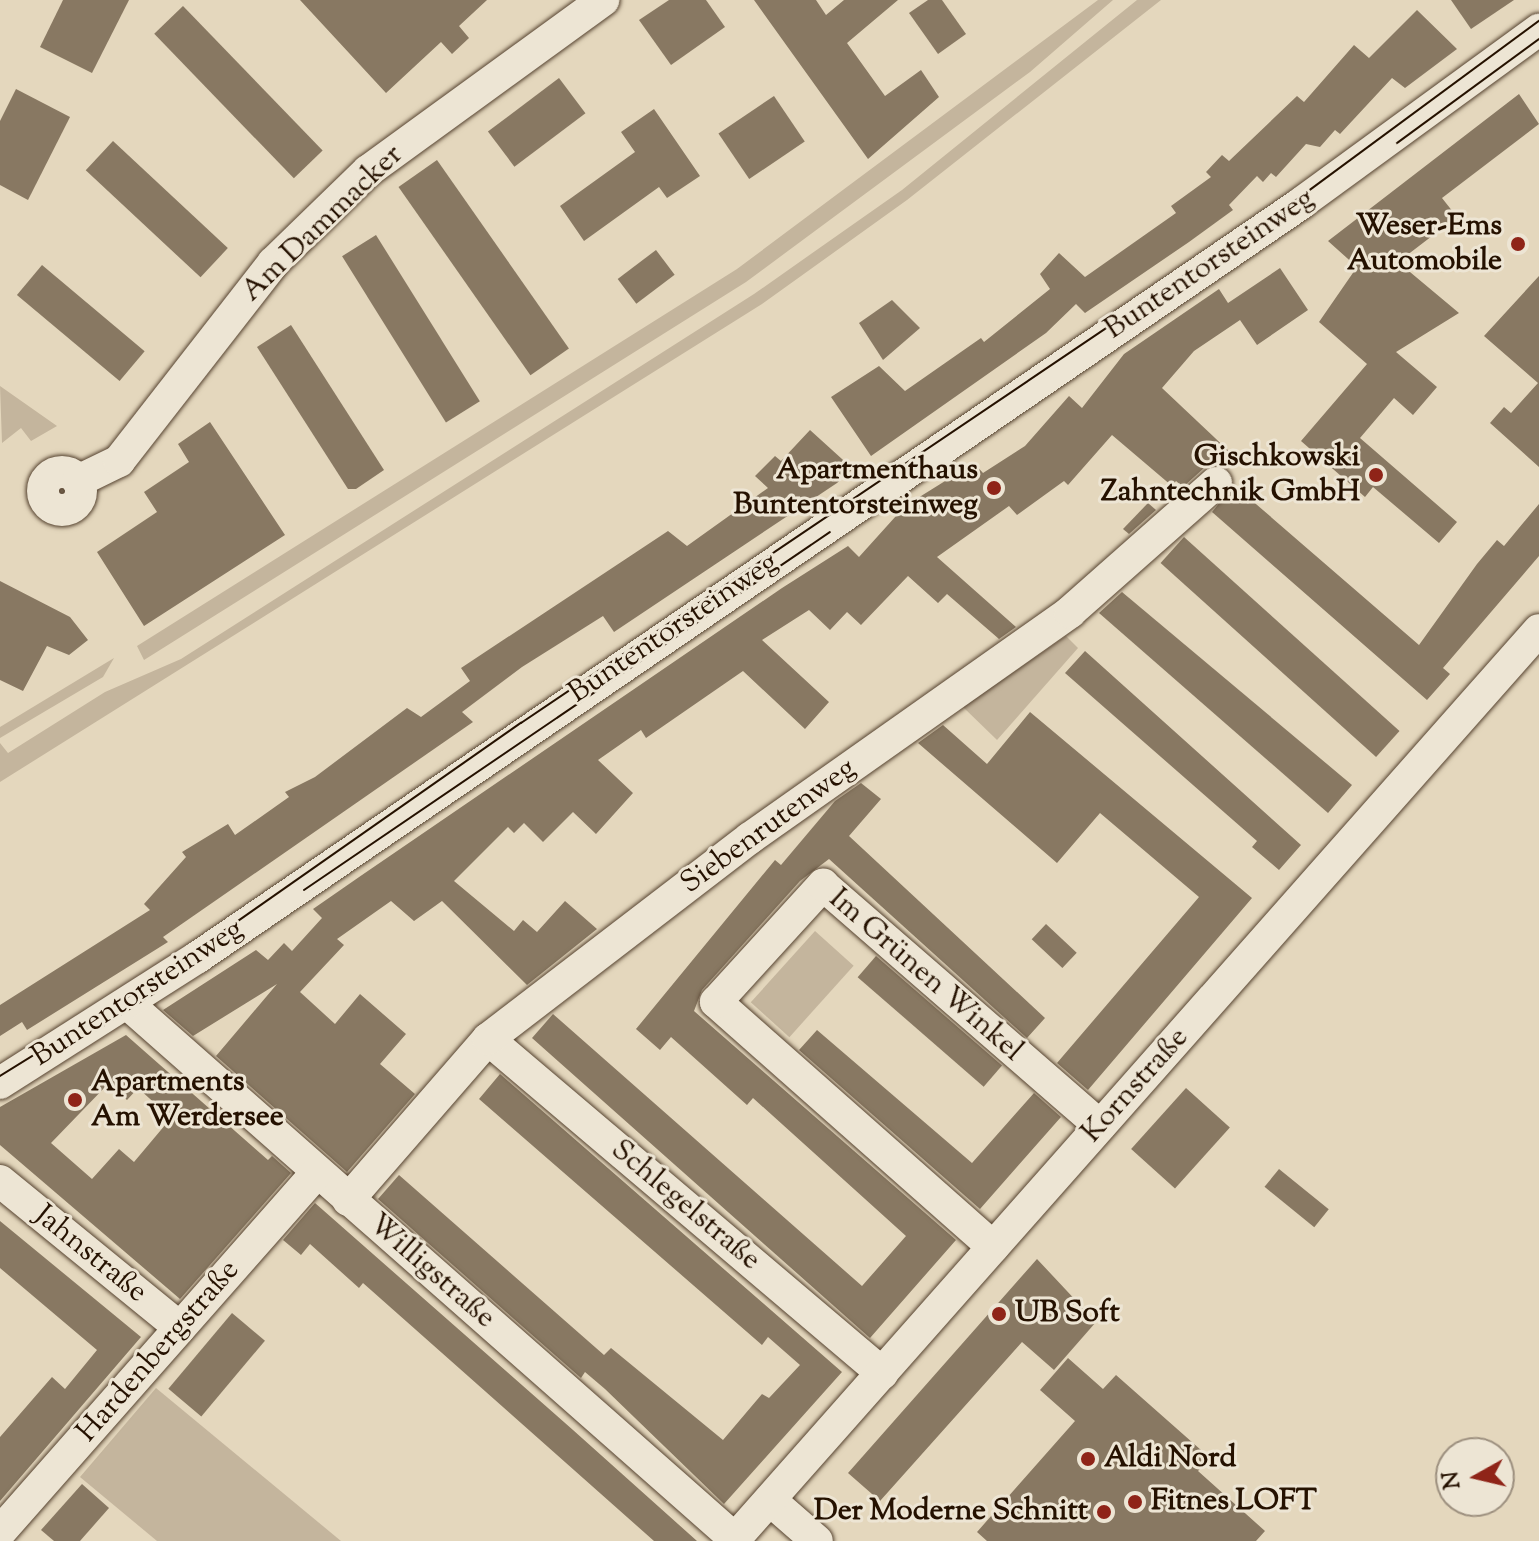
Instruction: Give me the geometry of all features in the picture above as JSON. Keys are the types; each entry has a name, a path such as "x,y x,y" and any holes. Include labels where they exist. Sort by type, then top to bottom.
{"street":[{"name":"Am Dammacker","path":"78,481 119,461 273,263 368,171 603,0"},
{"name":"Buntentorsteinweg","path":"0,1083 128,1004 1352,168 1539,30"},
{"name":"Siebenrutenweg","path":"348,1200 488,1039 750,838 1070,612 1216,483"},
{"name":"Kornstraße","path":"734,1540 1539,630"},
{"name":"Im Grünen Winkel","path":"993,1247 716,1002 823,885 1100,1126"},
{"name":"Willigstraße","path":"128,1004 734,1540"},
{"name":"Schlegelstraße","path":"488,1039 882,1373"},
{"name":"Hardenbergstraße","path":"10,1533 180,1328 317,1172"},
{"name":"Jahnstraße","path":"0,1181 180,1328"},
{"path":"770,1500 817,1541"}],"shaded area":[{"path":"1098,0 1113,0 1030,72 746,282 144,660 137,646 737,269"},
{"path":"1137,0 1161,0 907,200 762,304 0,782 0,743 8,753 105,692 181,659 754,294 902,190"},
{"path":"0,386 57,426 31,441 21,428 2,443"},
{"path":"1066,636 1078,648 997,740 963,707"},
{"path":"114,658 103,677 0,738 0,727"},
{"path":"815,931 854,966 789,1037 751,1002"},
{"path":"156,1388 341,1541 157,1541 80,1477"}],"building":[{"path":"63,0 129,0 92,73 40,47"},
{"path":"300,0 487,0 459,26 469,38 452,54 441,42 386,93"},
{"path":"669,0 706,0 725,27 671,65 639,20"},
{"path":"754,0 816,0 826,15 844,0 898,0 847,43 885,96 921,70 939,97 868,159"},
{"path":"928,0 942,0 966,34 938,54 909,13"},
{"path":"1451,0 1514,0 1471,29"},
{"path":"183,6 323,151 294,178 154,34"},
{"path":"1417,10 1457,49 1405,88 1392,78 1340,134 1335,130 1320,147 1306,144 1276,177 1271,173 1263,182 1257,176 1229,205 1233,210 1189,242 1085,313 1076,304 1046,333 871,456 831,397 879,366 905,391 981,338 984,342 1050,289 1040,274 1059,253 1085,277 1176,213 1171,206 1211,177 1206,172 1222,155 1229,161 1297,96 1304,102 1354,45 1369,58"},
{"path":"559,78 585,113 514,167 488,132"},
{"path":"16,89 70,117 28,200 0,185 0,121"},
{"path":"1519,94 1539,124 1442,198 1457,217 1398,262 1459,313 1396,352 1437,387 1413,415 1394,398 1360,438 1457,522 1439,543 1373,487 1365,497 1301,441 1367,364 1319,322 1357,267 1328,241"},
{"path":"774,96 805,142 749,179 718,133"},
{"path":"654,109 700,176 667,198 659,187 584,241 560,206 635,152 621,132"},
{"path":"113,141 228,248 201,277 86,170"},
{"path":"437,160 569,348 530,375 398,187"},
{"path":"376,235 480,401 446,422 342,256"},
{"path":"656,250 675,275 636,304 618,279"},
{"path":"42,265 145,351 120,381 17,295"},
{"path":"1280,268 1308,310 1257,345 1240,320 1194,351 1162,388 1232,454 1222,465 1204,468 1183,487 1176,481 1172,486 1112,435 1068,485 1064,481 1017,515 1009,506 937,557 1016,627 999,639 947,594 938,603 908,576 861,625 847,612 830,630 809,610 762,640 829,702 805,729 743,671 646,738 641,730 598,760 633,793 596,834 573,812 543,842 524,823 514,833 508,827 454,881 514,931 523,920 537,932 565,901 597,929 527,985 442,901 414,921 391,901 337,939 344,945 300,992 335,1024 360,994 406,1034 380,1064 415,1094 347,1172 216,1056 277,984 193,1036 163,1010 256,950 268,960 284,943 292,951 322,918 313,909 362,875 782,588 848,546 859,557 905,506 974,463 983,473 1025,446 1069,396 1082,408 1124,354 1219,289 1228,303"},
{"path":"1539,276 1539,467 1490,423 1504,407 1511,413 1538,383 1484,336"},
{"path":"892,300 920,328 883,360 859,323"},
{"path":"291,325 384,470 356,489 348,489 257,347"},
{"path":"210,422 285,535 144,626 97,552 157,512 144,492 189,462 178,444"},
{"path":"810,430 853,469 837,483 614,632 603,616 522,667 462,712 473,722 163,937 168,942 27,1030 22,1022 0,1036 0,1005 150,910 144,904 186,857 182,852 228,824 235,835 289,797 285,792 315,777 407,708 421,717 470,681 461,668 668,531 687,546 768,488 755,476 775,456 781,461"},
{"path":"1234,485 1419,645 1497,540 1504,546 1539,504 1539,556 1443,668 1450,674 1427,700 1212,512"},
{"path":"1148,503 1156,510 1129,534 1123,529"},
{"path":"1184,537 1400,731 1376,757 1161,563"},
{"path":"0,581 70,617 88,640 69,655 47,646 23,691 0,680"},
{"path":"1122,592 1352,785 1328,813 1099,613"},
{"path":"1085,651 1301,845 1279,870 1252,847 1257,841 1065,673"},
{"path":"1030,712 1252,898 1088,1090 1057,1063 1199,897 1100,813 1057,863 918,743 943,725 987,764"},
{"path":"861,783 881,799 849,836 1045,1018 1027,1038 829,859 800,881 702,990 694,1011 956,1240 870,1338 532,1038 553,1014 862,1286 906,1236 753,1098 747,1105 671,1037 660,1050 636,1029 775,860 781,865 835,801"},
{"path":"1046,924 1077,953 1062,968 1032,939"},
{"path":"876,956 1002,1066 984,1087 858,977"},
{"path":"817,1030 972,1163 1034,1093 1061,1117 980,1209 799,1050"},
{"path":"126,1035 268,1160 272,1156 291,1173 180,1299 0,1145 0,1107","holes":["108,1084 127,1100 138,1088 171,1118 134,1162 119,1149 92,1179 51,1143"]},
{"path":"500,1074 842,1372 724,1504 605,1389 585,1372 581,1378 378,1199 399,1175 604,1355 611,1348 723,1440 762,1394 769,1398 800,1365 768,1337 762,1345 479,1099"},
{"path":"1186,1088 1230,1127 1175,1188 1131,1149"},
{"path":"1279,1169 1329,1209 1314,1227 1265,1187"},
{"path":"315,1203 697,1541 654,1541 363,1283 359,1288 310,1244 301,1255 283,1240"},
{"path":"0,1221 141,1337 0,1501 0,1437 52,1377 65,1389 97,1350 0,1268"},
{"path":"1037,1259 1096,1322 1054,1370 1022,1342 880,1501 848,1473"},
{"path":"232,1313 265,1341 201,1416 168,1389"},
{"path":"1068,1358 1103,1389 1116,1375 1210,1458 1198,1471 1265,1531 1256,1541 987,1541 977,1532 1075,1421 1040,1390"},
{"path":"82,1484 109,1508 80,1541 54,1541 41,1530"}],"tram line":[{"path":"0,1076 145,986 521,723 1296,200 1539,21"},
{"path":"1397,143 1539,39"},
{"path":"304,890 830,532"},
{"path":"95,1031 159,990"}],"place":[{"name":"Weser-Ems Automobile","path":"1518,244"},
{"name":"Gischkowski Zahntechnik GmbH","path":"1376,475"},
{"name":"Apartmenthaus Buntentorsteinweg","path":"994,488"},
{"name":"Apartments Am Werdersee","path":"75,1100"},
{"name":"UB Soft","path":"999,1314"},
{"name":"Aldi Nord","path":"1088,1459"},
{"name":"Fitnes LOFT","path":"1135,1502"},
{"name":"Der Moderne Schnitt","path":"1104,1512"}]}
